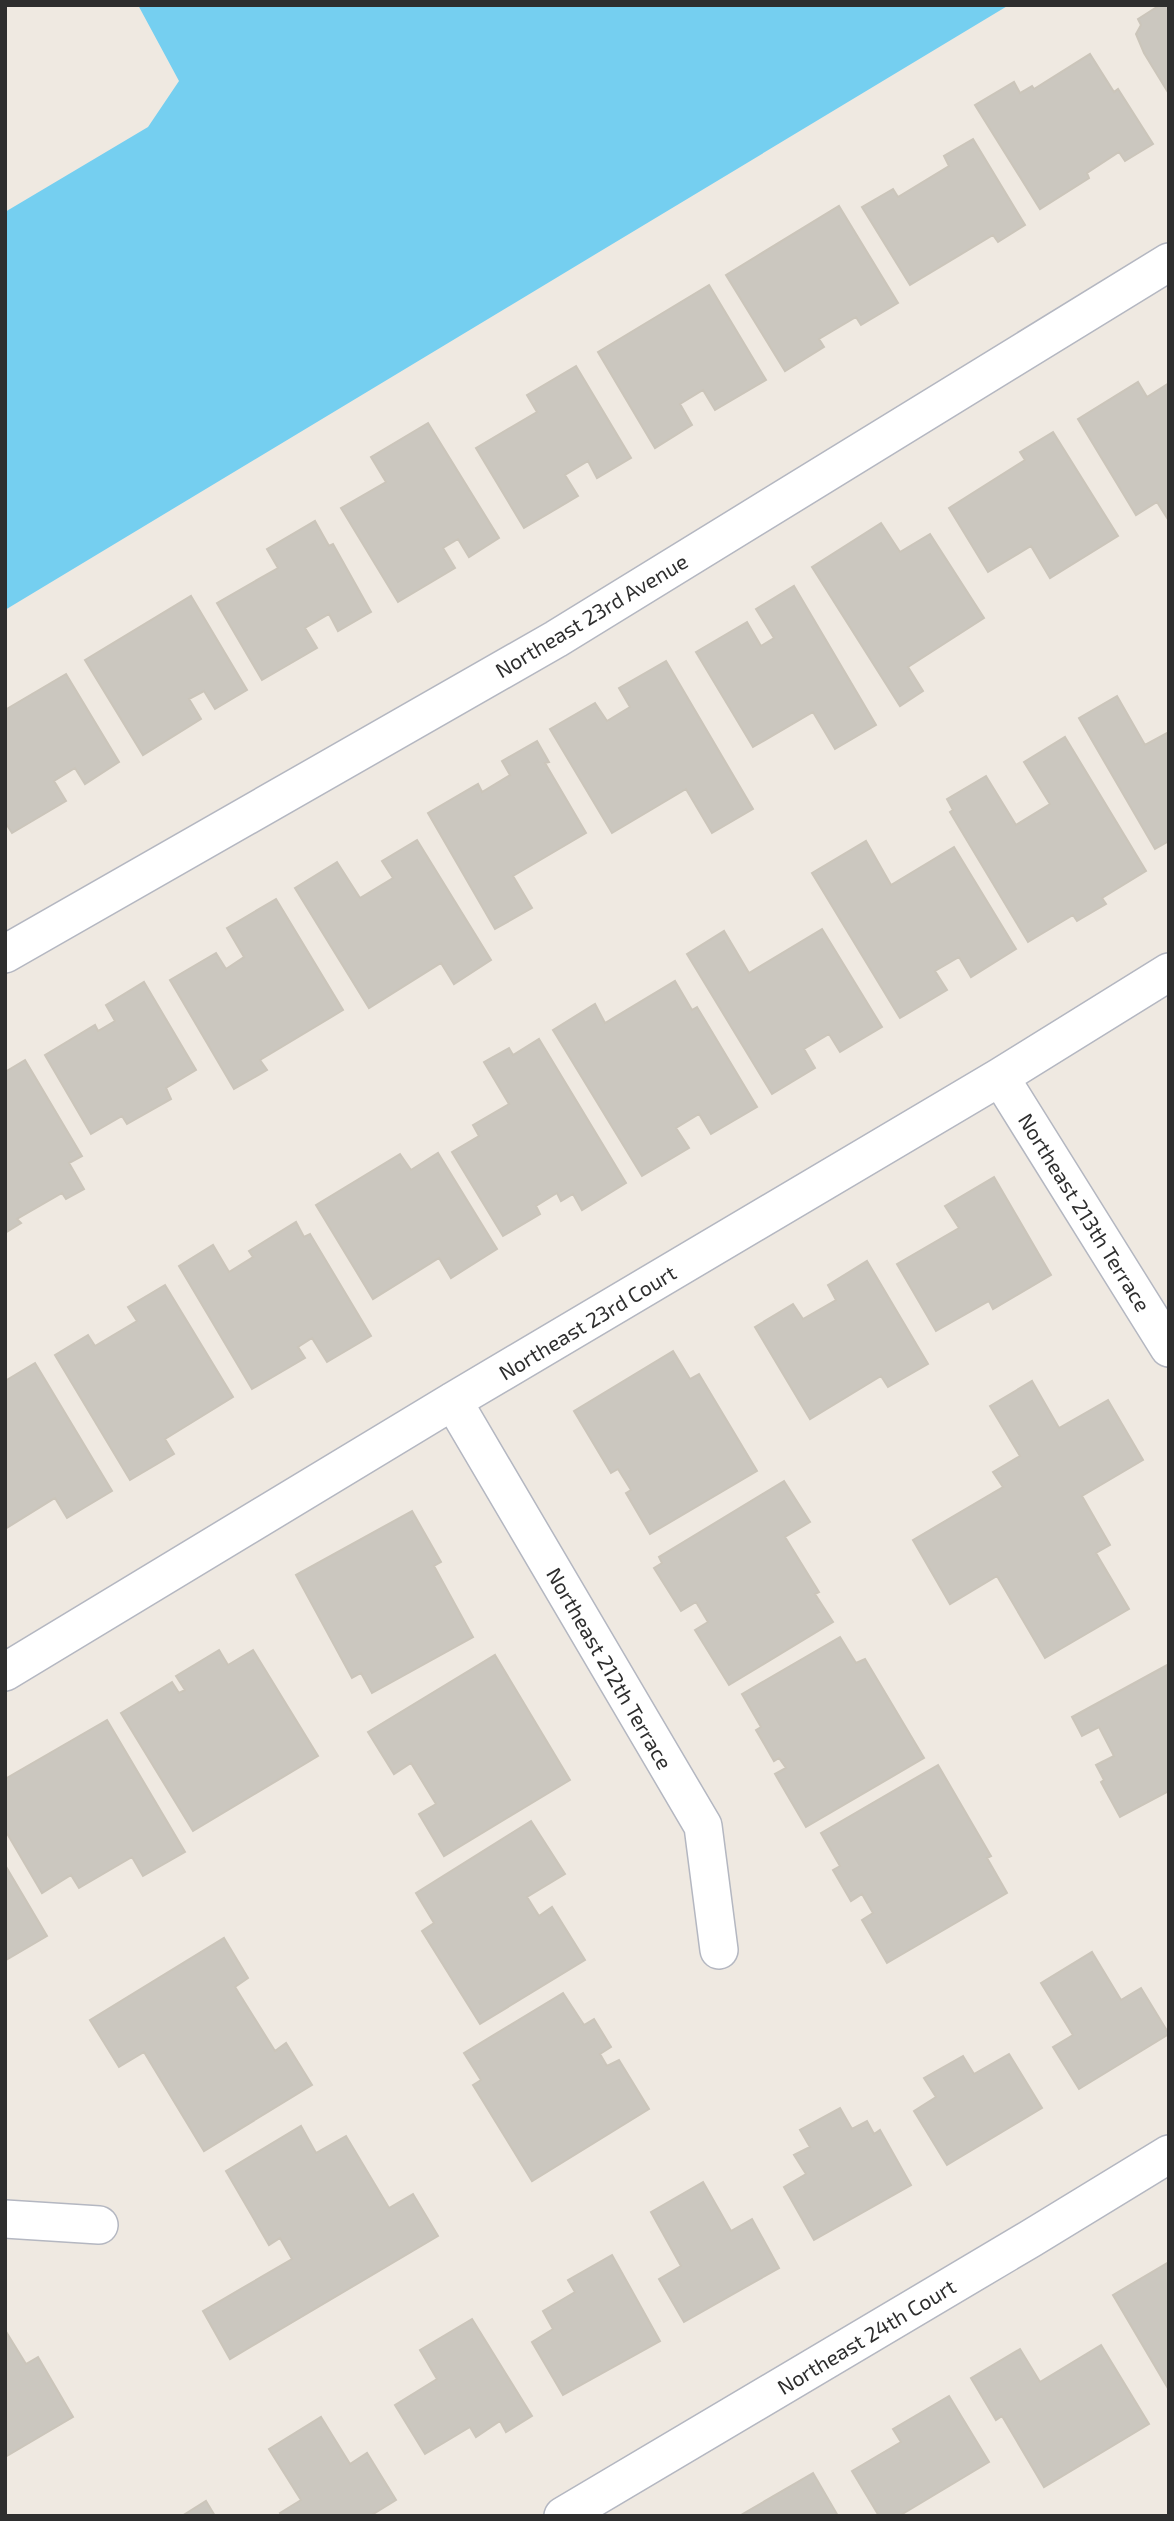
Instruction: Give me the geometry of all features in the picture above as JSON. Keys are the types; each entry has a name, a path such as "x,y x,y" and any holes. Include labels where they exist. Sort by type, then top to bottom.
{"street":[{"name":"Northeast 23rd Avenue","path":"5,954 556,639 1169,262"},
{"name":"Northeast 23rd Court","path":"5,1672 453,1401 1000,1077 1169,972"},
{"name":"Northeast 213th Terrace","path":"1000,1077 1169,1348"},
{"name":"Northeast 212th Terrace","path":"453,1401 703,1826 719,1950"},
{"name":"Northeast 24th Court","path":"563,2516 1169,2154"},
{"path":"5,2220 99,2225"}],"water":[{"path":"138,5 1009,5 5,610 5,212 148,127 179,81"}],"building":[{"path":"1160,5 1169,5 1169,94 1144,53 1136,34 1141,25 1138,19"},
{"path":"1090,54 1114,92 1118,89 1153,144 1125,161 1119,152 1087,173 1089,178 1040,209 975,105 1014,82 1020,93 1032,86 1034,89"},
{"path":"973,139 1025,225 998,242 993,235 910,285 862,207 893,189 898,197 949,166 944,156"},
{"path":"839,206 898,303 861,325 856,317 819,339 824,347 785,371 726,275"},
{"path":"709,285 766,380 715,410 703,390 680,404 692,425 655,448 598,352"},
{"path":"576,366 631,458 597,478 588,461 565,475 578,496 524,528 476,448 537,412 527,395"},
{"path":"1138,382 1147,397 1169,383 1169,521 1157,502 1136,515 1078,419"},
{"path":"428,423 499,538 469,557 458,539 443,548 455,568 398,602 341,508 386,482 371,457"},
{"path":"1053,432 1118,536 1050,578 1031,546 988,572 949,508 1025,460 1020,452"},
{"path":"315,521 329,546 333,544 371,612 338,631 329,614 305,628 317,648 262,680 217,603 278,568 267,549"},
{"path":"881,523 900,552 930,534 984,618 908,667 923,691 900,706 812,567"},
{"path":"794,586 876,725 835,749 813,712 753,747 696,652 747,622 761,646 774,638 756,609"},
{"path":"191,596 247,690 215,709 204,691 189,699 201,719 143,755 85,660"},
{"path":"666,661 753,809 712,833 686,789 612,833 550,729 595,703 607,721 630,707 619,688"},
{"path":"66,674 119,762 85,784 75,768 54,781 66,801 12,833 5,822 5,710"},
{"path":"1117,696 1145,745 1169,732 1169,841 1155,849 1079,718"},
{"path":"1065,737 1146,871 1102,898 1106,904 1077,921 1073,915 1028,942 950,812 953,810 947,799 986,776 1016,825 1050,804 1024,762"},
{"path":"537,741 549,762 545,763 586,833 513,876 532,908 495,929 428,813 478,784 482,792 510,775 502,761"},
{"path":"417,840 491,960 454,984 441,963 369,1008 295,888 337,862 360,898 393,878 382,861"},
{"path":"866,841 891,885 954,847 1016,949 971,977 959,957 935,971 947,990 900,1018 812,873"},
{"path":"276,899 343,1010 260,1060 267,1070 234,1089 170,980 216,953 226,969 244,957 227,928"},
{"path":"822,929 882,1027 840,1052 829,1034 804,1049 815,1068 772,1094 687,954 724,931 749,973"},
{"path":"675,981 692,1010 697,1007 757,1107 711,1134 699,1114 676,1128 689,1148 642,1176 553,1030 595,1004 605,1023"},
{"path":"144,982 196,1070 166,1088 171,1099 127,1124 122,1116 91,1134 45,1055 95,1025 98,1031 115,1021 106,1005"},
{"path":"539,1039 626,1183 582,1210 573,1194 561,1201 557,1193 536,1206 540,1214 503,1236 452,1152 479,1136 473,1125 509,1104 484,1062 509,1048 513,1055"},
{"path":"25,1060 82,1156 69,1163 84,1189 66,1199 62,1193 17,1219 21,1223 5,1233 5,1072"},
{"path":"438,1153 497,1249 451,1278 439,1258 373,1299 316,1205 400,1154 411,1170"},
{"path":"994,1177 1051,1275 993,1309 989,1301 936,1331 897,1264 959,1228 945,1206"},
{"path":"296,1222 304,1237 310,1234 371,1336 327,1362 312,1338 298,1347 305,1358 252,1389 179,1266 213,1245 229,1272 253,1257 249,1251"},
{"path":"867,1261 928,1364 888,1387 881,1376 810,1419 755,1327 793,1304 803,1319 836,1300 828,1285"},
{"path":"165,1285 233,1397 165,1439 174,1454 130,1480 55,1355 88,1335 95,1346 137,1321 128,1307"},
{"path":"673,1351 690,1379 699,1374 757,1471 650,1534 626,1493 631,1490 618,1469 611,1473 574,1411"},
{"path":"35,1363 112,1491 67,1518 55,1498 5,1529 5,1381"},
{"path":"1032,1381 1059,1428 1108,1400 1143,1460 1082,1496 1110,1545 1096,1553 1129,1609 1045,1658 997,1576 950,1604 913,1540 1003,1487 993,1472 1020,1456 990,1406"},
{"path":"784,1481 810,1522 785,1537 819,1592 815,1594 833,1622 729,1685 695,1630 708,1622 696,1602 681,1611 654,1568 662,1563 659,1557"},
{"path":"412,1511 441,1562 434,1566 473,1637 372,1693 361,1673 352,1678 296,1575"},
{"path":"840,1637 856,1663 865,1659 924,1758 806,1827 775,1774 786,1768 779,1758 774,1761 756,1730 761,1727 742,1694"},
{"path":"219,1650 228,1665 253,1650 318,1756 193,1831 121,1713 172,1682 179,1693 185,1690 176,1676"},
{"path":"495,1655 570,1780 444,1856 419,1814 436,1804 411,1763 394,1774 368,1732"},
{"path":"1169,1664 1169,1791 1120,1817 1101,1782 1104,1780 1096,1765 1114,1756 1099,1727 1082,1736 1072,1717"},
{"path":"107,1720 185,1852 143,1876 132,1857 79,1888 71,1875 42,1893 5,1830 5,1779"},
{"path":"938,1765 991,1856 987,1858 1007,1893 887,1963 862,1920 873,1913 862,1894 851,1901 833,1870 840,1866 821,1833"},
{"path":"531,1821 565,1874 527,1897 539,1916 552,1907 585,1960 480,2024 422,1931 434,1923 416,1893"},
{"path":"5,1865 47,1936 6,1960 5,1959"},
{"path":"224,1938 248,1978 235,1987 275,2051 286,2043 312,2085 204,2151 144,2052 119,2067 90,2020"},
{"path":"1092,1952 1121,2000 1141,1988 1169,2034 1079,2089 1053,2047 1073,2035 1041,1983"},
{"path":"563,1993 584,2025 594,2019 611,2047 600,2054 607,2066 619,2060 649,2109 532,2181 473,2085 481,2080 464,2053"},
{"path":"1009,2054 1042,2108 947,2165 914,2111 936,2097 924,2078 963,2056 974,2074"},
{"path":"840,2108 852,2129 867,2121 874,2134 880,2130 911,2185 814,2240 784,2187 806,2174 794,2155 810,2147 800,2130"},
{"path":"301,2126 316,2153 346,2136 389,2208 413,2194 438,2236 230,2359 203,2311 292,2259 280,2238 269,2245 226,2171"},
{"path":"703,2182 731,2231 752,2219 779,2268 684,2322 659,2279 681,2266 651,2212"},
{"path":"612,2255 660,2341 563,2395 532,2342 553,2329 543,2311 575,2292 568,2280"},
{"path":"1169,2262 1169,2390 1113,2295"},
{"path":"472,2319 532,2416 506,2432 500,2421 476,2437 470,2427 425,2454 395,2405 437,2379 420,2350"},
{"path":"5,2330 26,2364 38,2357 73,2417 5,2457"},
{"path":"1101,2345 1149,2424 1044,2487 1002,2416 996,2420 971,2378 1020,2349 1040,2382"},
{"path":"949,2396 989,2462 899,2516 879,2516 852,2471 901,2442 893,2429"},
{"path":"321,2417 350,2464 367,2453 396,2500 370,2516 282,2516 280,2513 301,2500 269,2449"},
{"path":"813,2473 838,2516 741,2515"},
{"path":"206,2501 215,2516 182,2516"}]}
